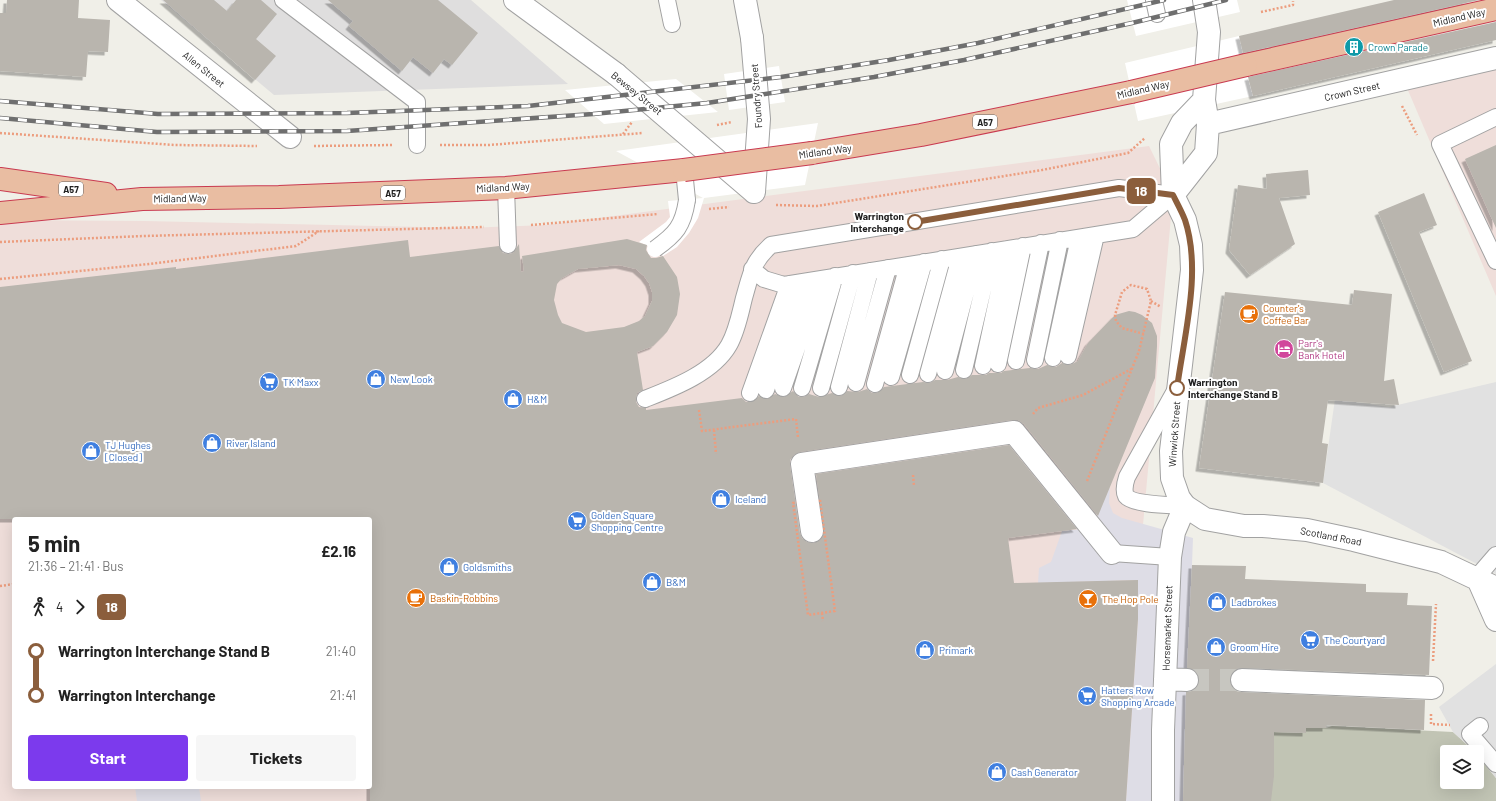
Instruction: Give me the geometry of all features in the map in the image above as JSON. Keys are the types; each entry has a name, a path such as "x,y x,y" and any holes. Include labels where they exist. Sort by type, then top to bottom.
{"highway":[{"name":"Midland Way","path":"0,213 142,199 280,197 506,188 657,173 686,186 812,153 921,135 1131,92 1496,9"},
{"name":"Midland Way","path":"0,179 142,199"}],"street":[{"name":"Allen Street","path":"118,0 299,142"},
{"name":"Bewsey Street","path":"515,0 616,74 754,192"},
{"name":"Foundry Street","path":"744,0 752,38 759,119 754,192"},
{"path":"1173,195 1206,153 1208,124 1204,100 1209,32 1204,0"},
{"name":"Crown Street","path":"1208,124 1496,58"},
{"name":"Winwick Street","path":"1185,506 1175,489 1170,465 1177,388 1190,297 1192,270 1191,245 1185,220 1173,195 1171,144 1182,123 1204,100"},
{"path":"812,531 802,464 1014,432 1112,553"},
{"name":"Horsemarket Street","path":"1163,801 1163,730 1170,557 1174,532 1185,506"},
{"name":"Scotland Road","path":"1185,506 1201,517 1216,522 1244,526 1263,526 1307,530 1441,562 1477,577 1496,588"},
{"path":"1477,577 1496,620"},
{"path":"1165,679 1187,680"},
{"path":"1242,680 1432,688"}],"lane":[{"path":"283,0 417,102 417,145"},
{"path":"667,0 672,24"},
{"path":"1496,117 1440,144 1496,261"},
{"path":"655,249 672,236 680,226 686,186"},
{"path":"506,188 508,245"},
{"path":"645,399 690,379 715,360 728,346 738,320 752,269 758,256 771,245 1119,188 1173,195"},
{"path":"752,269 764,279 784,285 1133,229 1173,195"},
{"path":"1079,238 1060,357 1096,235"},
{"path":"1035,360 1060,240"},
{"path":"1016,361 1041,243"},
{"path":"990,365 1016,248"},
{"path":"964,370 992,251"},
{"path":"945,371 976,254"},
{"path":"928,374 960,257"},
{"path":"910,376 942,259"},
{"path":"891,377 916,263"},
{"path":"875,384 916,263"},
{"path":"856,383 888,268"},
{"path":"839,387 870,271"},
{"path":"821,388 853,273"},
{"path":"782,388 828,278"},
{"path":"802,388 828,278"},
{"path":"766,390 796,283"},
{"path":"750,393 796,283"},
{"path":"1177,388 1126,477 1125,491 1126,496 1139,502 1185,506"},
{"path":"1112,553 1170,557"},
{"path":"1477,577 1496,555"},
{"path":"1480,726 1470,734 1496,764"}],"path":[{"path":"1261,12 1293,5 1293,1"},
{"path":"1390,83 1421,141 1440,144"},
{"path":"299,142 489,145 682,130 759,119"},
{"path":"0,133 175,145 261,146"},
{"path":"774,204 818,206 1042,170 1128,153 1148,134"},
{"path":"704,210 733,207"},
{"path":"537,224 660,214"},
{"path":"0,242 320,231 472,228"},
{"path":"0,279 149,264 296,246 320,231"},
{"path":"1076,508 1133,368 1144,334 1151,301 1147,289 1131,285 1122,292 1115,315 1116,321 1122,328 1144,334"},
{"path":"1151,301 1163,308"},
{"path":"1014,432 1038,408 1083,395 1133,368"},
{"path":"699,410 702,431 796,419 802,464"},
{"path":"714,430 716,454"},
{"path":"793,503 808,615 835,611 820,500"},
{"path":"0,586 12,584"},
{"path":"1434,646 1436,604"},
{"path":"822,613 823,622"}],"shaded area":[{"path":"161,0 471,0 568,84 274,95"},
{"path":"1496,67 1496,296 1407,88"},
{"name":"Golden Square Shopping Centre","path":"1149,146 1173,195 1138,580 1138,621 1127,801 0,801 0,220 145,221 467,228 545,225"},
{"path":"1496,382 1496,574 1323,483 1335,399 1389,407"},
{"path":"1110,487 1109,503 1113,513 1122,518 1193,538 1183,801 1126,801 1138,621 1138,580 1038,583 1039,568 1051,562 1062,531 1092,528"},
{"path":"1496,664 1496,778 1484,763 1484,745 1467,745 1453,732 1439,707"},
{"path":"1332,726 1453,732 1467,745 1440,745 1440,789 1484,789 1484,763 1496,778 1496,801 1271,801 1220,730 1305,733 1306,728 1326,728"},
{"path":"135,789 199,789 201,801 137,801"}],"pier":[{"path":"1127,0 1237,0 1240,12 1136,36"},
{"path":"1239,36 1253,96 1138,121 1125,63"},
{"path":"779,66 785,102 729,110 724,74"},
{"path":"676,79 718,112 604,124 565,90"},
{"path":"818,123 805,185 704,198 698,218 689,233 677,247 663,256 655,249 639,242 666,222 670,217 668,201 703,198 616,151"}],"building":[{"path":"7,0 79,0 78,18 110,20 108,52 88,51 86,77 0,71 0,13 6,13"},
{"path":"163,0 214,0 227,11 236,0 261,0 277,14 256,39 276,56 255,80"},
{"path":"328,0 438,0 478,33 452,65 444,59 433,73 413,57 402,71 349,26 353,21"},
{"path":"1394,0 1479,0 1243,53 1239,36"},
{"path":"1496,22 1496,40 1253,96 1248,77"},
{"path":"1496,145 1496,228 1465,159"},
{"path":"1308,170 1310,195 1279,198 1295,244 1250,275 1229,250 1238,185 1267,189 1266,174"},
{"path":"1424,193 1437,225 1419,232 1472,361 1444,372 1378,212"},
{"name":"Golden Square Shopping Centre","path":"627,239 647,245 646,250 651,258 663,256 677,277 680,294 677,315 667,332 653,346 637,352 643,390 637,393 636,402 639,407 646,408 646,410 742,398 746,402 751,402 759,396 767,399 775,394 784,397 793,391 799,397 804,397 809,394 819,397 832,393 841,396 847,391 858,392 867,389 872,393 877,393 884,387 923,382 930,383 935,380 947,380 958,377 966,379 972,375 986,375 989,373 1001,373 1004,371 1030,368 1038,369 1047,365 1056,367 1062,363 1070,365 1078,361 1088,343 1115,315 1129,311 1135,312 1142,315 1152,323 1157,336 1155,378 1098,516 1024,424 1018,420 800,452 794,455 790,460 800,533 802,538 807,542 813,543 820,540 823,536 824,530 816,474 1009,445 1077,529 1008,538 1014,583 1138,580 1138,619 1126,801 370,801 370,789 372,789 372,517 12,517 12,519 0,519 0,287 176,267 176,269 408,240 410,257 499,246 503,253 509,254 513,253 519,244 521,272 524,271 522,256","holes":["619,265 636,269 649,283 652,292 652,301 645,316 639,321 624,327 586,332 562,323 554,300 557,284 562,278 578,269"]},
{"name":"Parr's Bank Hotel","path":"1354,290 1392,294 1384,381 1394,379 1399,405 1328,400 1322,443 1328,444 1323,483 1199,468 1225,292 1352,305"},
{"name":"The Courtyard","path":"1192,565 1246,566 1245,579 1366,584 1366,592 1408,593 1407,605 1432,606 1429,675 1243,668 1236,669 1231,674 1230,679 1231,686 1236,691 1241,692 1425,700 1424,730 1326,725 1326,728 1306,728 1306,733 1274,732 1274,776 1271,801 1183,801 1186,692 1192,691 1197,687 1199,680 1198,675 1194,670 1187,668"}],"tunnel":[{"path":"1187,680 1242,680"}],"railway":[{"path":"0,101 158,114 347,113 528,106 781,77 889,60 978,43 1164,0"},
{"path":"0,118 157,132 347,131 593,114 707,103 874,77 964,60 1132,23 1226,0"}],"bus line":[{"name":"18","path":"915,222 1119,188 1173,195 1185,220 1191,245 1192,270 1190,297 1177,388"}],"place":[{"name":"Crown Parade","path":"1354,47"},
{"name":"Warrington Interchange","path":"915,222"},
{"name":"Counter's Coffee Bar","path":"1249,314"},
{"name":"Parr's Bank Hotel","path":"1284,349"},
{"name":"New Look","path":"376,379"},
{"name":"TK Maxx","path":"269,382"},
{"name":"Warrington Interchange Stand B","path":"1177,388"},
{"name":"H&M","path":"513,399"},
{"name":"River Island","path":"212,443"},
{"name":"TJ Hughes [Closed]","path":"91,451"},
{"name":"Iceland","path":"721,499"},
{"name":"Golden Square Shopping Centre","path":"577,521"},
{"name":"Goldsmiths","path":"449,567"},
{"name":"B&M","path":"652,582"},
{"name":"Baskin-Robbins","path":"416,598"},
{"name":"The Hop Pole","path":"1088,599"},
{"name":"Ladbrokes","path":"1217,602"},
{"name":"The Courtyard","path":"1310,640"},
{"name":"Groom Hire","path":"1216,647"},
{"name":"Primark","path":"925,650"},
{"name":"Hatters Row Shopping Arcade","path":"1087,696"},
{"name":"Cash Generator","path":"997,772"}]}
